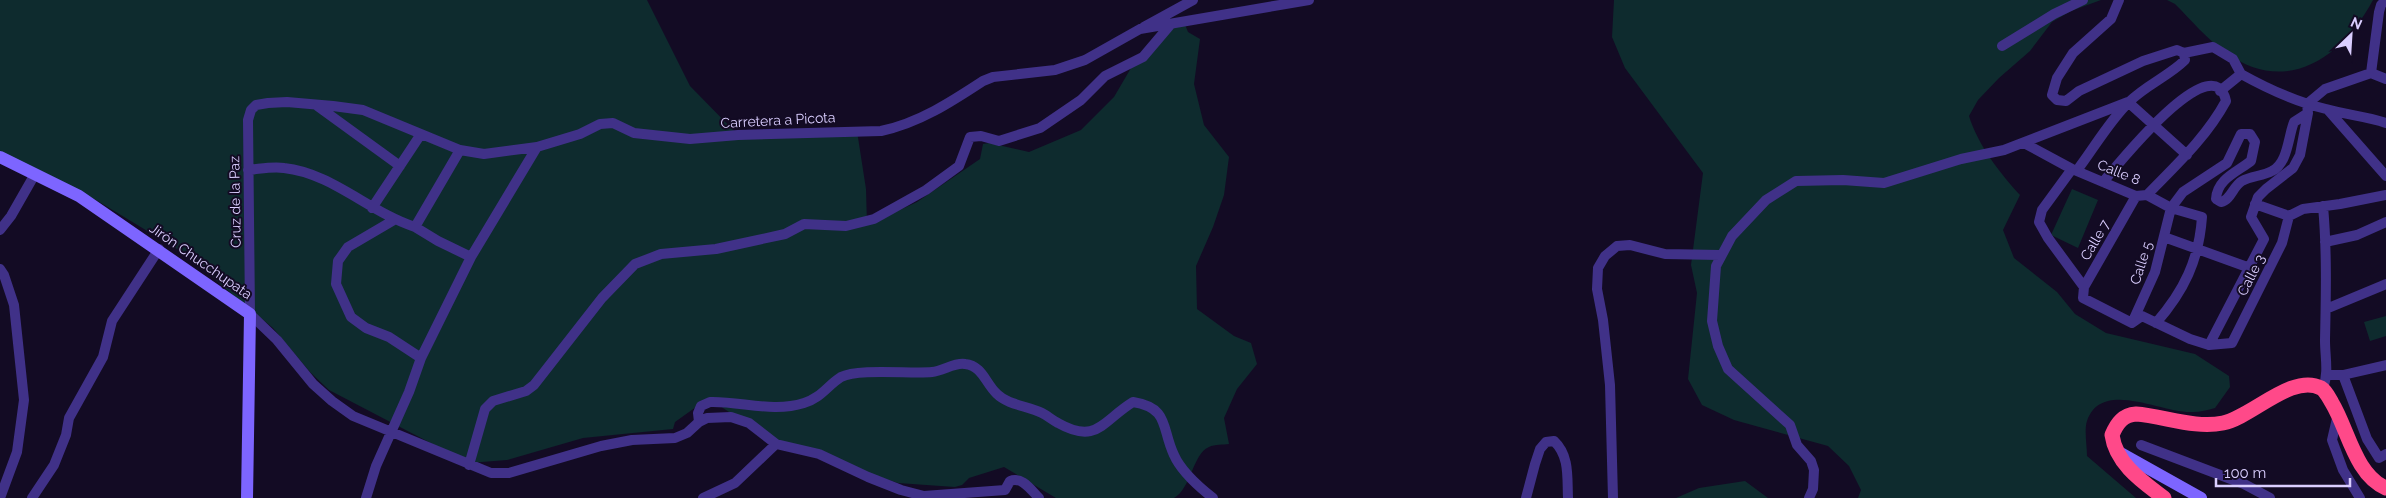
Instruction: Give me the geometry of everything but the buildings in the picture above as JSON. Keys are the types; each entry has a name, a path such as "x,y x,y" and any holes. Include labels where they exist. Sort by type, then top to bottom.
{"highway":[{"path":"2164,498 2136,476 2115,450 2112,435 2121,420 2129,415 2151,415 2197,424 2224,423 2247,413 2291,388 2325,382 2365,470 2378,485 2386,488"}],"street":[{"path":"1140,29 1193,0"},
{"name":"Carretera a Picota","path":"248,120 251,110 256,105 287,102 363,110 460,150 484,154 537,147 580,134 600,124 612,123 634,133 690,139 738,135 881,131 897,128 923,118 983,81 993,77 1055,70 1084,60 1140,29 1309,0"},
{"path":"2002,46 2054,14 2083,0"},
{"path":"2119,0 2111,19 2073,53 2057,78 2052,95 2057,100 2066,101 2079,91 2143,61 2177,50 2184,53 2213,47 2232,59 2241,74 2308,109 2356,114 2386,123"},
{"path":"2370,73 2382,21 2381,4 2386,0"},
{"path":"469,465 489,405 493,401 526,390 534,385 602,298 635,264 661,254 716,249 785,234 804,224 846,226 882,216 926,190 959,166 970,137 981,136 1000,141 1040,128 1081,100 1105,76 1143,57 1171,24"},
{"path":"2084,287 2048,238 2039,222 2042,210 2128,102 2185,60 2184,53"},
{"path":"2171,208 2183,192 2227,163 2241,134 2250,134 2255,142 2250,160 2229,175 2216,190 2216,199 2221,202 2226,201 2242,181 2272,171 2285,155 2294,122 2325,89 2370,73 2386,79"},
{"path":"2220,90 2241,74"},
{"path":"2103,182 2153,126 2189,93 2204,85 2214,86 2220,90 2226,101 2219,114 2187,155 2147,196"},
{"path":"2128,102 2187,155"},
{"path":"1809,498 1813,489 1814,470 1811,461 1798,445 1790,425 1728,370 1718,346 1712,321 1716,266 1720,255 1732,236 1766,200 1796,181 1843,180 1884,183 2024,143 2128,102"},
{"path":"315,104 400,166"},
{"path":"2132,323 2142,316 2190,339 2210,345 2264,239 2251,217 2255,204 2266,189 2293,168 2300,155 2308,109"},
{"path":"2328,110 2386,176"},
{"name":"Cruz de la Paz","path":"248,120 250,314"},
{"path":"372,208 421,134"},
{"name":"Calle 8","path":"2024,143 2075,169 2136,196 2147,196 2171,208 2202,217 2196,248"},
{"path":"366,498 376,466 392,432 421,358 471,257 537,147"},
{"path":"414,227 460,150"},
{"name":"Jirón Chucchupata","path":"0,157 79,196 159,249 195,277 250,314 247,498"},
{"path":"248,170 284,168 324,179 394,220 414,227 471,257"},
{"path":"0,230 16,209 35,174"},
{"path":"2255,204 2289,216 2303,209 2386,195"},
{"name":"Calle 7","path":"2132,323 2083,298 2084,287 2136,196"},
{"path":"2323,206 2326,309 2325,382 2342,375 2386,365"},
{"name":"Calle 5","path":"2132,323 2155,272 2171,208"},
{"name":"Calle 3","path":"2210,345 2232,344 2282,243 2289,216"},
{"path":"394,220 348,247 338,261 336,284 351,317 366,328 389,337 421,358"},
{"path":"2324,242 2358,235 2386,222"},
{"path":"2164,237 2250,268"},
{"path":"1613,498 1610,385 1603,320 1597,289 1598,268 1605,256 1618,246 1630,245 1665,254 1720,255"},
{"path":"2156,323 2176,300 2186,281 2196,248"},
{"path":"32,498 54,465 66,435 69,418 103,357 112,321 159,249"},
{"path":"0,269 14,304 24,400 17,452 0,498"},
{"path":"2326,309 2386,284"},
{"path":"250,314 277,340 313,384 353,416 491,473 509,473 601,446 632,440 675,438 687,433 699,422 708,418 731,417 749,423 776,444 819,454 901,490 924,496 1005,490 1010,481 1016,479 1021,481 1039,498"},
{"path":"699,422 698,413 701,406 710,402 767,407 803,404 816,399 842,377 881,372 934,372 962,363 983,373 1000,397 1043,413 1058,423 1083,433 1092,432 1133,402 1145,404 1158,411 1165,424 1168,440 1175,457 1212,498"},
{"path":"2342,375 2367,439 2382,456"},
{"path":"2338,413 2332,440 2343,470 2360,498"},
{"path":"1526,498 1540,449 1546,442 1554,441 1564,452 1567,469 1568,498"},
{"path":"703,498 734,483 776,444"},
{"path":"2141,445 2244,484 2270,498"},
{"path":"2115,450 2201,498"}],"green space":[{"path":"0,0 647,0 690,86 738,135 857,131 866,189 867,225 917,202 980,159 983,144 989,143 1029,152 1081,130 1114,97 1131,68 1171,24 1184,22 1188,32 1200,39 1194,84 1204,125 1229,157 1224,195 1213,227 1196,266 1197,309 1234,336 1251,343 1257,364 1237,389 1224,418 1229,444 1214,445 1204,451 1195,463 1184,487 1174,498 1056,498 1004,467 969,478 962,485 955,487 898,483 771,440 720,406 696,407 675,422 673,429 583,438 507,460 469,463 329,390 310,372 273,328 220,284 197,261 96,200 0,153"},
{"path":"1614,0 2101,0 2071,11 2052,22 2030,51 1999,78 1978,100 1969,116 1990,158 2020,195 2003,230 2014,258 2057,292 2075,314 2106,333 2195,354 2229,376 2230,387 2215,408 2201,411 2180,411 2134,401 2119,400 2106,402 2095,408 2086,425 2087,456 2136,498 1858,498 1861,490 1849,466 1828,446 1734,420 1702,405 1688,379 1697,293 1691,265 1703,173 1625,68 1612,37"},
{"path":"2167,0 2373,0 2360,21 2329,54 2310,65 2290,71 2270,71 2248,65 2225,52 2205,35 2175,4"},
{"path":"2072,189 2098,200 2078,248 2051,235"},
{"path":"2386,316 2386,336 2370,341 2364,322"},
{"path":"1745,481 1768,498 1676,498 1699,488"}]}
